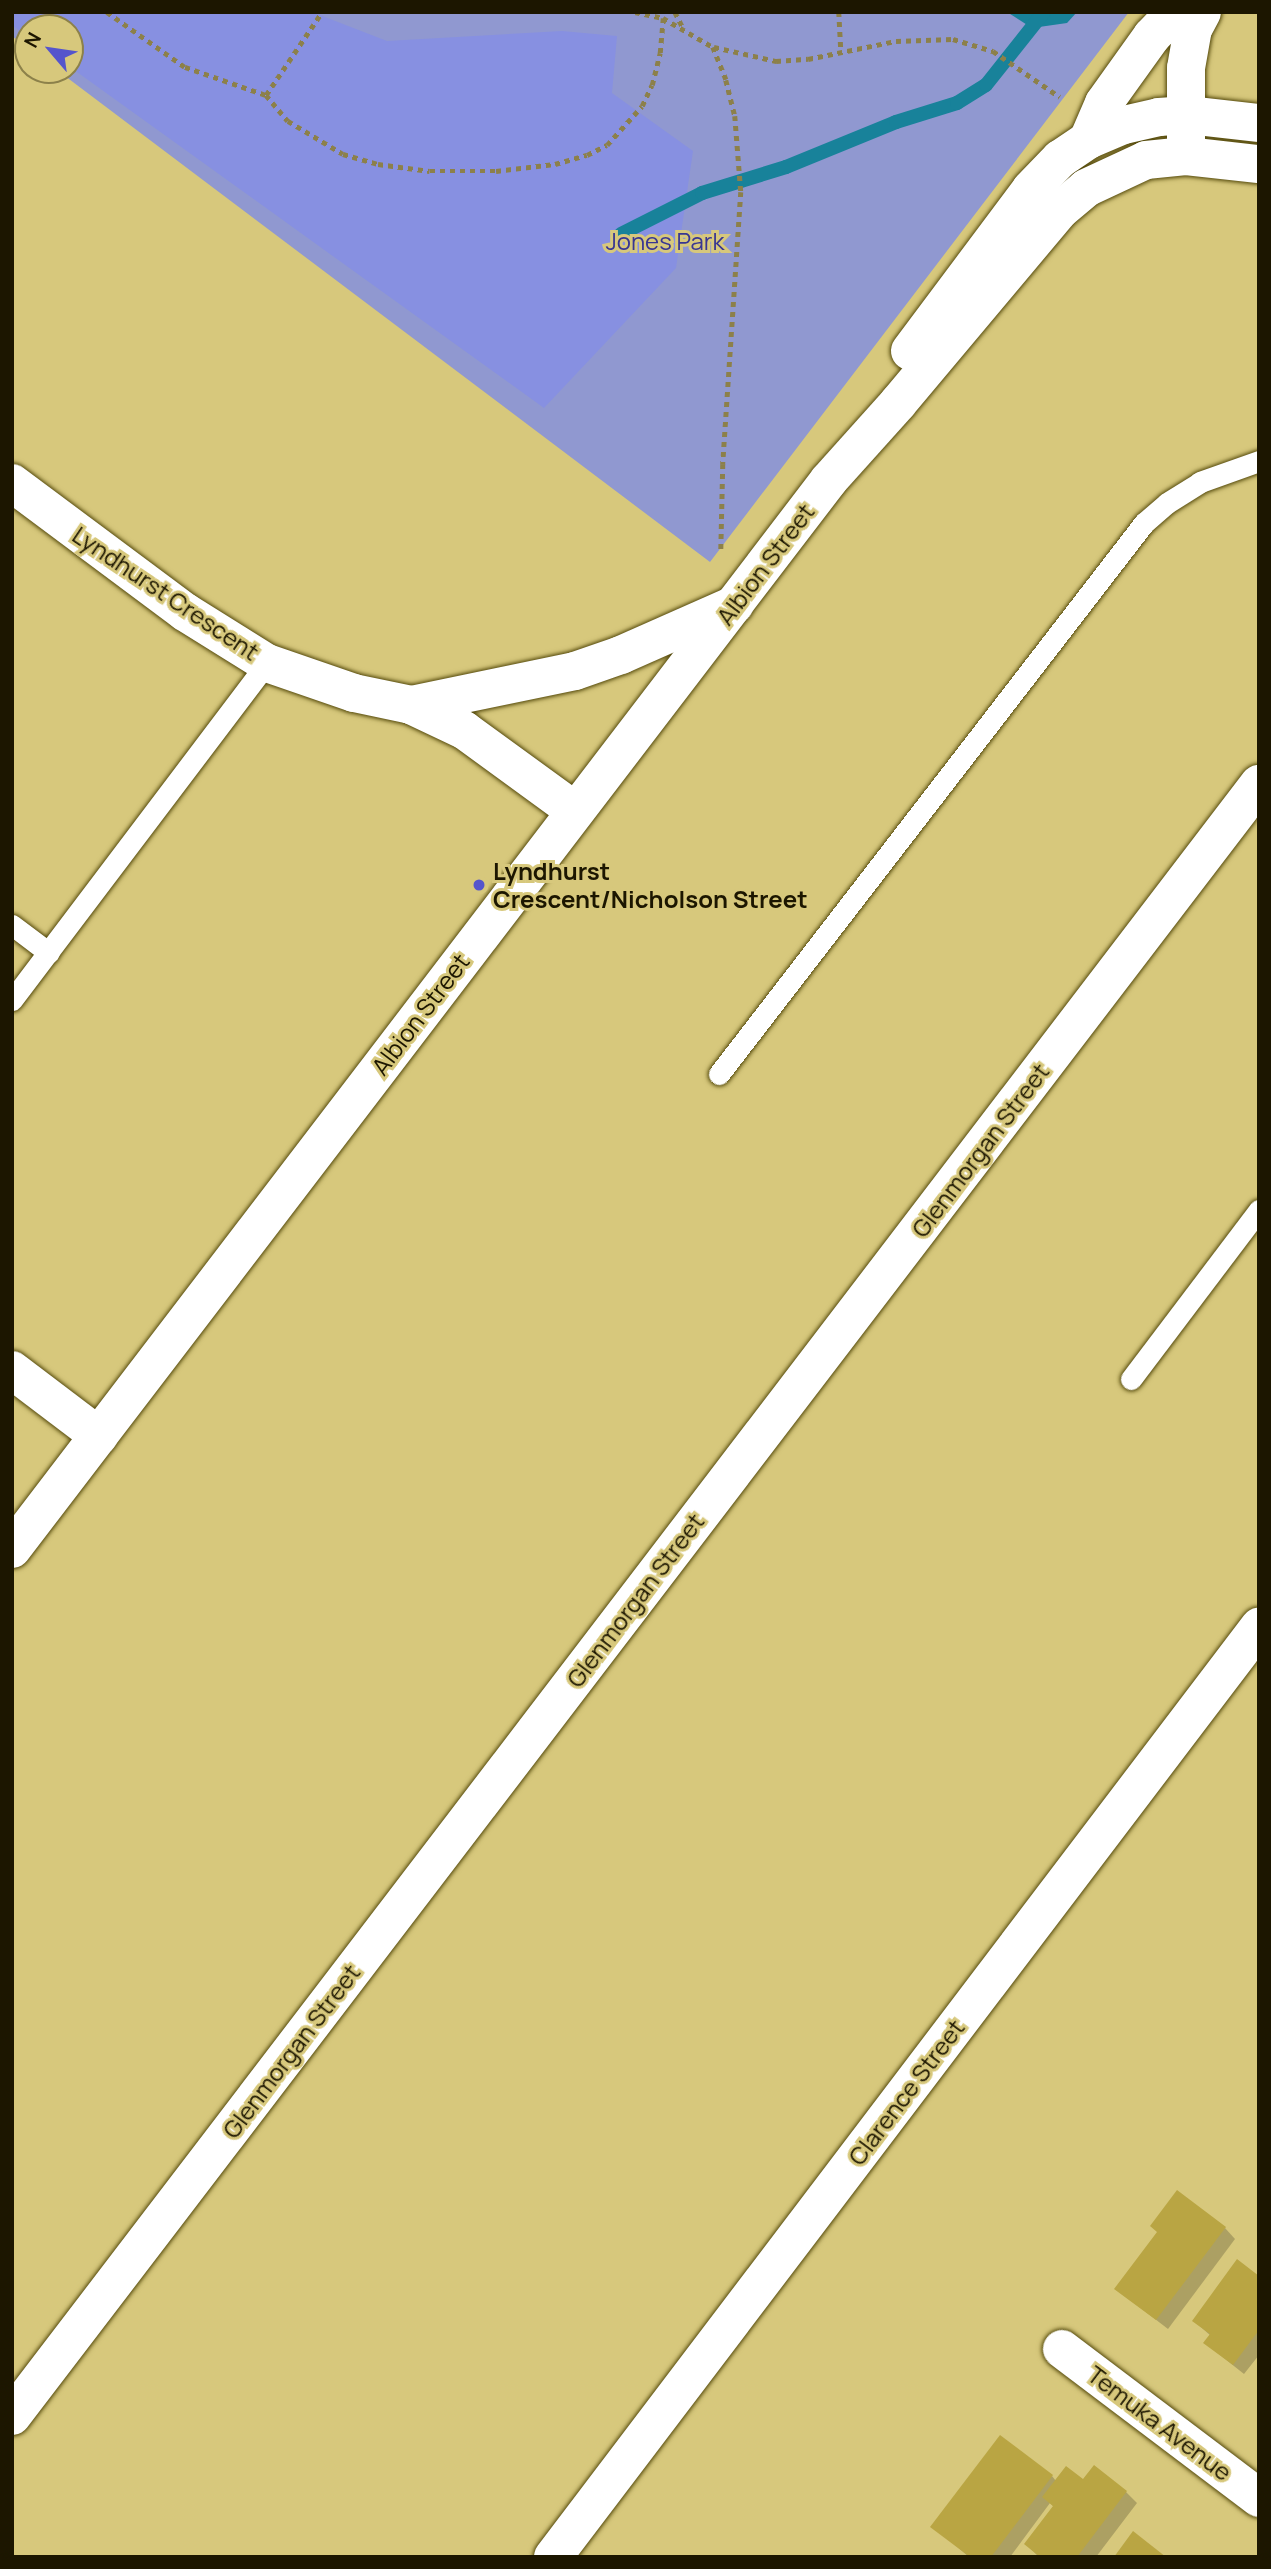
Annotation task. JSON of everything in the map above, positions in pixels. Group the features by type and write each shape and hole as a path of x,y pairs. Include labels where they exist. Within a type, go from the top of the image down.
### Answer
{"street":[{"path":"1088,139 1104,103 1152,36 1175,12"},
{"path":"1186,156 1186,68 1193,29 1202,12"},
{"name":"Albion Street","path":"829,480 898,368 1031,189 1060,159 1088,139 1124,125 1159,117 1188,115 1259,123"},
{"name":"Albion Street","path":"12,1549 829,480 898,403 1059,211 1086,188 1117,171 1146,160 1186,156 1259,164"},
{"name":"Lyndhurst Crescent","path":"12,483 185,612 267,663 355,693 411,705 464,730 575,811"},
{"name":"Lyndhurst Crescent","path":"411,705 575,671 621,655 734,605"},
{"name":"Glenmorgan Street","path":"12,2416 1259,784"},
{"path":"12,1370 99,1436"},
{"name":"Clarence Street","path":"554,2557 1259,1627"},
{"name":"Temuka Avenue","path":"1062,2349 1259,2498"}],"lane":[{"path":"719,1074 1144,523 1167,503 1200,482 1259,461"},
{"path":"12,1000 267,663"},
{"path":"12,925 49,953"},
{"path":"1131,1379 1259,1210"}],"path":[{"path":"107,12 185,67 266,95 288,121 343,154 378,164 430,171 496,172 555,163 587,155 607,145 642,106 652,86 663,18"},
{"path":"266,95 322,12"},
{"path":"373,12 476,12"},
{"path":"635,12 663,18 713,47 776,61 808,58 896,41 953,39 993,51 1022,69"},
{"path":"674,12 682,27"},
{"path":"839,12 841,50"},
{"path":"713,47 726,80 740,153 741,192 723,464 721,560"}],"green space":[{"name":"Jones Park","path":"12,12 1129,12 710,562 76,84 84,84 84,14 14,14 14,38"},
{"path":"12,12 312,12 387,41 562,31 617,36 612,93 693,151 676,268 544,408 84,77 84,14 14,14 14,26"}],"shaded area":[{"path":"1007,12 1077,12 1067,23 1032,28"}],"building":[{"path":"1177,2190 1226,2227 1156,2320 1114,2289 1157,2232 1150,2226"},
{"path":"1237,2259 1259,2276 1259,2330 1233,2365 1203,2343 1210,2334 1192,2321"},
{"path":"1000,2435 1053,2475 991,2557 970,2557 930,2527"},
{"path":"1094,2465 1127,2491 1077,2557 1040,2557 1024,2544 1053,2506 1042,2497 1066,2466 1083,2479"},
{"path":"1133,2531 1166,2557 1114,2557"}],"waterway":[{"path":"621,234 702,193 786,167 896,122 957,103 986,85 1044,12"}],"place":[{"name":"Lyndhurst Crescent/Nicholson Street","path":"479,885"}]}
